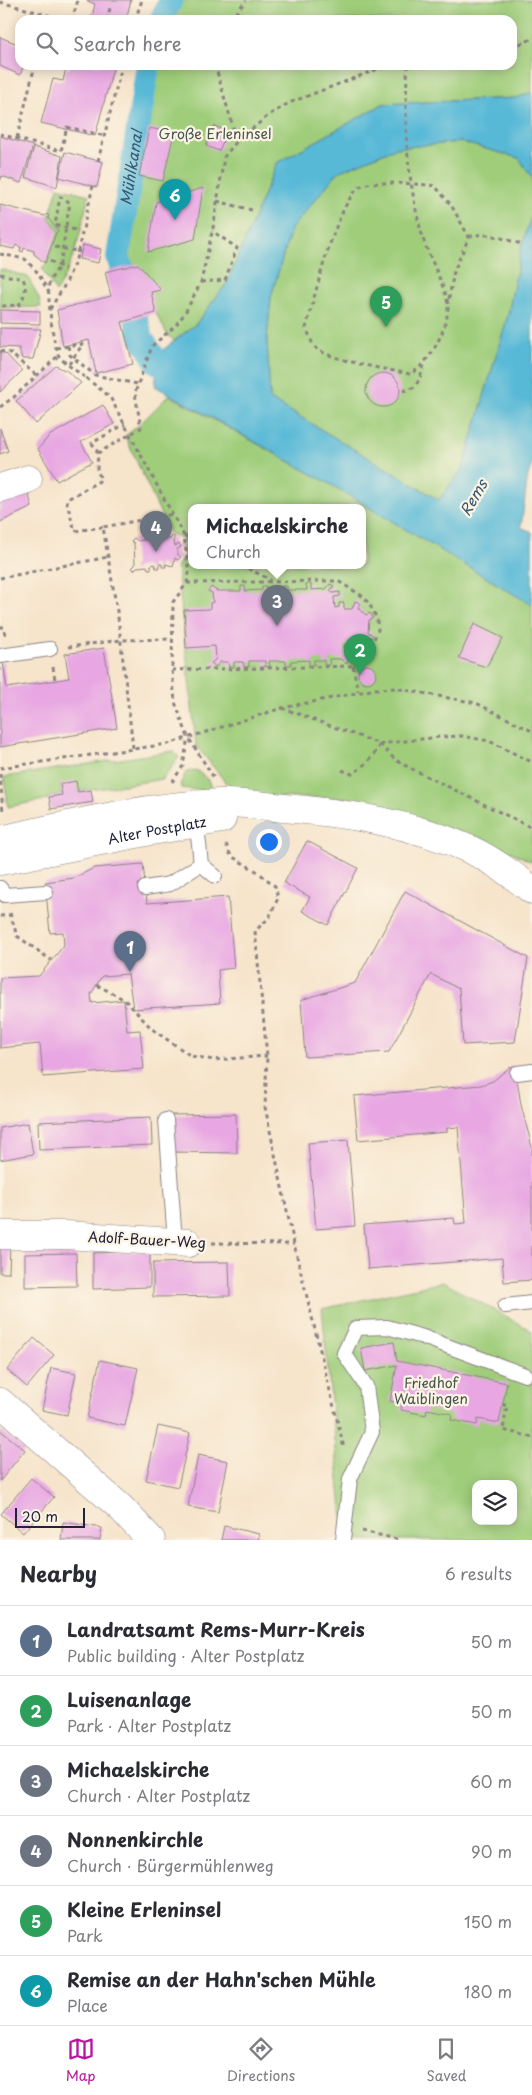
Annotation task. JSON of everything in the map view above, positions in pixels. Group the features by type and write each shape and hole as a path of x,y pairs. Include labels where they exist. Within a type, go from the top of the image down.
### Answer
{"street":[{"path":"0,488 28,479"},
{"name":"Alter Postplatz","path":"197,819 222,803 315,810 390,822 437,836 470,849 532,890"},
{"name":"Alter Postplatz","path":"2,847 66,846 197,819 315,810"},
{"name":"Adolf-Bauer-Weg","path":"0,1235 66,1235 182,1243"},
{"path":"0,1402 120,1507 151,1540"}],"lane":[{"path":"0,656 50,649"},
{"path":"0,873 155,842 197,819 201,864 215,876"},
{"path":"146,888 170,884 201,864"},
{"path":"3,892 46,892"},
{"path":"517,1073 532,1071"},
{"path":"166,1120 182,1243"},
{"path":"505,1306 532,1304"},
{"path":"344,1534 350,1478 372,1432 366,1386 344,1353 356,1328 387,1327 423,1337 525,1375"}],"path":[{"path":"74,15 78,0"},
{"path":"137,15 142,0"},
{"path":"235,15 246,0"},
{"path":"0,2 47,15"},
{"path":"108,15 110,8"},
{"path":"517,45 532,38"},
{"path":"17,138 34,70"},
{"path":"98,161 121,70"},
{"path":"216,70 237,141"},
{"path":"98,453 141,428 135,393 152,346 167,334 185,313 201,282 212,231 224,156 237,141 269,115 289,103 375,70"},
{"path":"408,70 406,85 410,185 422,237 448,304"},
{"path":"0,134 61,151 67,127 105,136"},
{"path":"424,364 410,374 348,361 315,347 306,328 324,268 324,257 349,199 362,186 375,182 435,186 451,205 469,237"},
{"path":"50,310 66,283 76,259 93,186"},
{"path":"75,230 66,228 55,225 60,197 70,202 66,228 59,266 50,282 49,291 56,348 59,355 110,397 174,514 184,536 188,566"},
{"path":"217,202 252,210"},
{"path":"201,282 225,280 237,248 212,231"},
{"path":"403,390 415,387 424,364 436,344 448,317 448,304 454,271 469,237 479,233 522,244"},
{"path":"55,247 81,252"},
{"path":"0,255 25,258 38,273 49,291"},
{"path":"50,261 65,269"},
{"path":"0,274 23,279 26,285 23,299 19,305 0,306"},
{"path":"56,348 84,344 69,364"},
{"path":"68,346 70,355 96,375 138,384"},
{"path":"0,351 10,352 37,376"},
{"path":"0,408 59,355"},
{"path":"125,424 92,443 98,453 97,469 101,480 66,500 75,531 174,514"},
{"path":"103,527 121,640 133,748"},
{"path":"184,536 188,538"},
{"path":"0,578 108,557"},
{"path":"188,569 187,582 173,602 172,670 175,702 188,737 215,779"},
{"path":"249,569 272,580"},
{"path":"172,670 354,666 364,657 378,630 373,610 364,597 338,582 272,580 187,582"},
{"path":"50,649 121,640 172,639"},
{"path":"354,666 358,691"},
{"path":"0,768 168,744 282,708 358,691 395,688 476,703 532,732"},
{"path":"282,708 380,744 402,764 532,828"},
{"path":"380,744 439,736 462,736 489,741 532,762"},
{"path":"188,737 183,766 197,819 231,856 258,872 275,886 278,898 269,918 255,931 267,1056 265,1107 294,1244 335,1407 350,1478"},
{"path":"342,770 352,774 377,752 380,744"},
{"path":"0,774 2,847"},
{"path":"3,892 17,936 51,960"},
{"path":"0,916 11,916"},
{"path":"97,984 125,1000 152,1029 191,1056 214,1060 267,1056"},
{"name":"Adolf-Bauer-Weg","path":"182,1243 294,1244"},
{"path":"502,1405 507,1405 503,1430 532,1437"},
{"path":"344,1534 401,1540"}],"green space":[{"name":"Große Erleninsel","path":"183,0 532,0 532,92 517,98 383,104 277,163 227,283 196,324 174,341 167,334 125,255 156,70 517,70 517,15 175,15"},
{"path":"461,142 519,158 532,178 532,214 522,244 508,315 463,468 439,500 270,399 267,339 271,297 291,228 338,172 395,148"},
{"path":"58,187 89,195 73,257 56,292 42,269 46,264 59,231 49,218"},
{"path":"0,269 28,277 41,307 0,308"},
{"path":"169,395 363,504 188,504 188,569 366,569 366,506 532,605 532,862 489,841 346,798 237,797 196,745 177,567 184,556 180,537 170,534 125,436"},
{"path":"173,751 179,757 163,779 78,792 60,784 62,795 8,807 4,777"},
{"path":"196,770 208,780 213,792 182,788 180,785 186,772"},
{"name":"Friedhof Waiblingen","path":"443,1282 532,1331 532,1540 345,1540 322,1309"}],"water":[{"name":"Rems","path":"532,92 532,178 519,158 461,142 395,148 338,172 291,229 271,297 267,339 270,399 439,500 463,468 508,315 522,244 532,214 532,464 528,475 521,527 532,532 532,605 366,504 155,386 159,353 196,324 227,283 277,163 383,104 517,98"}],"building":[{"path":"86,0 131,0 127,15 92,15 95,4"},
{"path":"0,37 15,43 15,70 22,70 20,75 0,66"},
{"path":"66,70 113,70 95,136 41,123 53,79 63,81"},
{"path":"214,126 227,131 219,151 206,146"},
{"path":"149,128 174,133 163,181 139,176"},
{"path":"0,136 33,146 21,183 2,176 0,181"},
{"path":"34,147 62,156 57,187 25,177"},
{"path":"65,152 103,162 97,187 59,177"},
{"path":"203,188 195,239 148,252 156,202"},
{"path":"0,205 45,216 47,214 49,216 48,218 58,231 45,263 34,254 34,251 24,248 23,252 20,251 21,247 16,245 14,249 0,246"},
{"path":"83,245 101,249 98,263 79,259"},
{"path":"138,264 161,290 151,292 156,313 122,322 133,364 96,373 89,340 63,346 57,310 111,296 105,272"},
{"path":"0,310 40,311 40,324 0,323"},
{"path":"0,328 41,329 33,359 22,359 19,348 0,347"},
{"path":"0,353 5,353 22,371 0,392"},
{"path":"56,366 67,371 81,383 36,424 16,401"},
{"path":"383,373 390,374 395,378 399,383 399,397 395,402 390,406 383,407 376,406 371,402 367,397 366,390 367,383 371,378 376,374"},
{"path":"103,405 114,424 81,442 92,462 57,481 38,449 49,436"},
{"path":"0,428 8,451 0,454"},
{"path":"27,488 32,507 0,522 0,497"},
{"path":"161,535 165,535 165,539 171,539 172,536 175,537 173,541 175,546 179,544 181,547 177,549 177,554 181,557 178,560 175,558 173,566 165,564 166,567 162,567 162,564 159,564 159,568 156,568 155,564 151,565 151,569 148,569 147,566 137,567 134,570 132,568 135,565 134,543 131,541 134,538 138,541 144,540 144,537 148,537 148,540 153,539 152,536 161,539"},
{"path":"306,584 311,584 311,590 326,589 330,584 334,586 330,591 333,593 340,592 340,596 334,597 335,608 339,607 339,603 344,603 344,609 352,609 355,601 360,603 358,608 366,615 370,613 373,618 369,620 368,632 373,635 371,638 366,636 359,643 363,646 360,649 357,645 344,645 345,656 349,660 346,664 341,659 329,659 330,665 324,665 324,660 314,660 314,665 309,665 309,660 291,661 291,665 286,665 286,661 269,661 270,666 265,667 265,661 249,661 249,667 244,667 243,662 234,662 234,667 229,667 228,662 220,662 216,667 211,663 216,659 215,646 186,648 184,610 210,609 210,603 213,602 212,593 208,591 211,587 217,591 241,591 241,586 245,586 245,591 262,590 262,586 266,586 267,590 282,590 282,586 287,586 287,590 307,590"},
{"path":"474,624 503,638 486,667 459,658"},
{"path":"104,648 117,728 0,747 0,663 3,663 7,688 69,678 65,654"},
{"path":"367,665 373,668 376,674 373,680 367,683 361,680 358,674 361,668"},
{"path":"76,781 78,792 91,790 93,802 51,809 49,797 62,795 60,784"},
{"path":"307,841 358,868 328,925 302,911 310,897 284,883"},
{"path":"143,864 147,903 228,897 234,968 218,970 220,1003 133,1009 128,974 102,976 91,994 92,1003 124,1000 127,1031 140,1030 144,1069 43,1077 40,1044 0,1048 0,978 39,976 64,945 63,932 50,933 45,882 74,878 94,868"},
{"path":"405,891 528,958 515,1042 463,1045 459,989 431,974 389,1052 305,1057 301,1000 355,983"},
{"path":"515,1066 521,1105 532,1147 532,1280 504,1282 502,1258 368,1269 364,1225 454,1218 455,1224 466,1223 458,1127 447,1128 447,1132 358,1140 354,1096 481,1085 493,1081 510,1067"},
{"path":"236,1114 237,1153 172,1152 172,1115"},
{"path":"151,1117 152,1145 39,1150 38,1122"},
{"path":"28,1123 33,1154 0,1160 0,1128"},
{"path":"348,1140 355,1226 316,1229 308,1143"},
{"path":"0,1243 10,1243 9,1273 0,1273"},
{"path":"150,1251 150,1287 93,1289 93,1253"},
{"path":"76,1253 77,1286 25,1287 25,1254"},
{"path":"229,1262 230,1296 153,1297 153,1263"},
{"path":"34,1338 54,1355 27,1387 7,1370"},
{"path":"394,1342 397,1361 507,1383 499,1423 478,1419 477,1425 451,1420 452,1414 427,1409 426,1415 401,1410 402,1404 390,1401 397,1365 365,1371 361,1348"},
{"path":"100,1360 138,1368 125,1426 87,1418"},
{"path":"51,1368 76,1373 67,1415 42,1410"},
{"path":"158,1426 190,1433 178,1487 146,1480"},
{"path":"0,1430 25,1450 0,1481"},
{"path":"198,1455 228,1461 218,1512 188,1507"},
{"path":"31,1478 54,1497 23,1533 1,1514"},
{"path":"63,1522 102,1528 100,1540 61,1540"},
{"path":"224,1526 259,1534 258,1540 221,1540"}],"waterway":[{"name":"Mühlkanal","path":"164,15 171,0"},
{"name":"Mühlkanal","path":"122,268 118,257 147,70"},
{"name":"Mühlkanal","path":"136,318 142,339 157,362 185,379"}],"place":[{"name":"Remise an der Hahn'schen Mühle","path":"175,220"},
{"name":"Kleine Erleninsel","path":"386,327"},
{"name":"Nonnenkirchle","path":"156,552"},
{"name":"Michaelskirche","path":"277,626"},
{"name":"Luisenanlage","path":"360,675"},
{"name":"Landratsamt Rems-Murr-Kreis","path":"130,972"}]}
